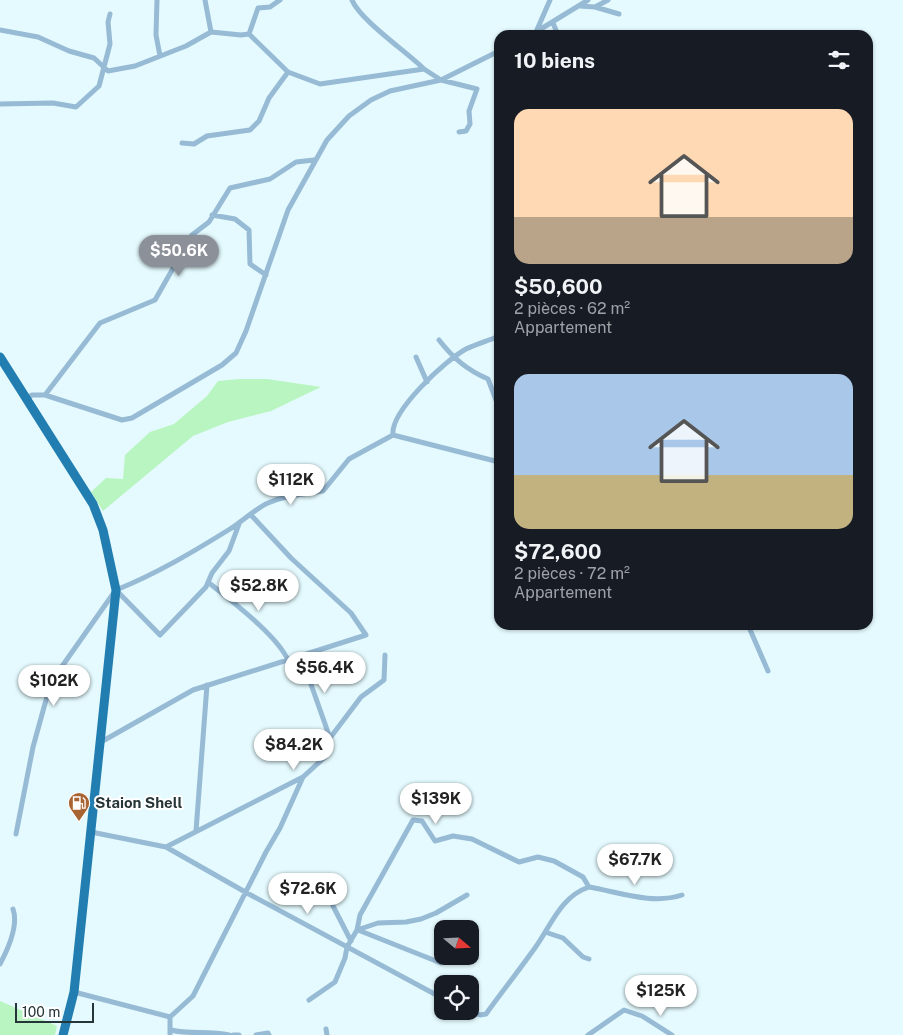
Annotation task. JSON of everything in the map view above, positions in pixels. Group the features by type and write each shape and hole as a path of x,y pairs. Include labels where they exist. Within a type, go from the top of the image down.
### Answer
{"highway":[{"path":"0,357 92,504 103,530 116,590 74,992 63,1035"}],"street":[{"path":"157,0 156,35 160,56"},
{"path":"206,0 211,32"},
{"path":"249,34 258,8 270,7 280,0"},
{"path":"352,0 388,38 424,69 440,80 478,90 469,111 470,124 466,131 459,132"},
{"path":"535,30 550,0"},
{"path":"540,30 588,0"},
{"path":"595,7 608,0"},
{"path":"580,6 595,7 619,14"},
{"path":"0,104 53,103 76,107 99,86 110,44 108,22 110,14"},
{"path":"553,23 556,30"},
{"path":"0,30 38,37 69,51 94,58 108,70 136,66 186,46 211,32 249,34"},
{"path":"249,34 288,72 320,84 424,69"},
{"path":"27,398 32,395 45,395 122,420 132,418 222,365 236,353 266,275 288,210 326,140 349,116 372,100 390,91 440,80 494,53"},
{"path":"182,143 194,144 207,136 250,130 259,121 269,98 288,72"},
{"path":"45,395 100,323 155,300 192,235 209,222 230,188 270,179 296,162 314,160"},
{"path":"212,215 235,219 249,230 250,264 266,275"},
{"path":"393,435 392,428 398,416 427,382 453,358 468,348 494,338"},
{"path":"439,340 453,358 474,373 488,379 494,395"},
{"path":"416,357 427,382"},
{"path":"16,834 33,747 51,682 116,590 172,564 239,524 266,503 297,494 323,491 350,459 393,435 494,461"},
{"path":"101,742 193,690 366,635 351,613 291,558 251,516"},
{"path":"116,590 160,635 208,582 229,551 239,524"},
{"path":"208,582 251,619 285,652 288,660"},
{"path":"750,630 768,671"},
{"path":"166,847 303,777 326,756 330,738 361,697 384,680 384,655"},
{"path":"301,656 330,738"},
{"path":"196,831 207,685"},
{"path":"170,1017 193,996 300,788 303,777"},
{"path":"309,1000 335,982 345,958 347,947 357,930 364,906 413,820 422,821 435,841 453,836 472,840 519,862 538,857 554,861 583,877 589,887"},
{"path":"90,832 166,847 434,994"},
{"path":"479,1015 486,1014 568,899 579,890 589,887 648,899 669,900 682,895"},
{"path":"357,930 378,923 406,922 420,919 436,913 467,895"},
{"path":"333,906 351,941"},
{"path":"0,964 9,948 16,916 13,909"},
{"path":"357,930 434,960"},
{"path":"545,932 563,938 583,957 590,959"},
{"path":"74,992 170,1017"},
{"path":"588,1035 624,1010 642,1016 672,1035"},
{"path":"170,1017 171,1032 208,1032 229,1035"},
{"path":"256,1035 268,1033 269,1035"},
{"path":"233,1035 239,1035"}],"green space":[{"path":"267,379 321,387 271,411 228,422 193,436 103,511 91,492 106,478 123,479 125,455 150,432 174,424 207,396 218,381"},
{"path":"0,1001 57,1026 55,1035 0,1035"}],"place":[{"name":"Staion Shell","path":"79,822"}]}
